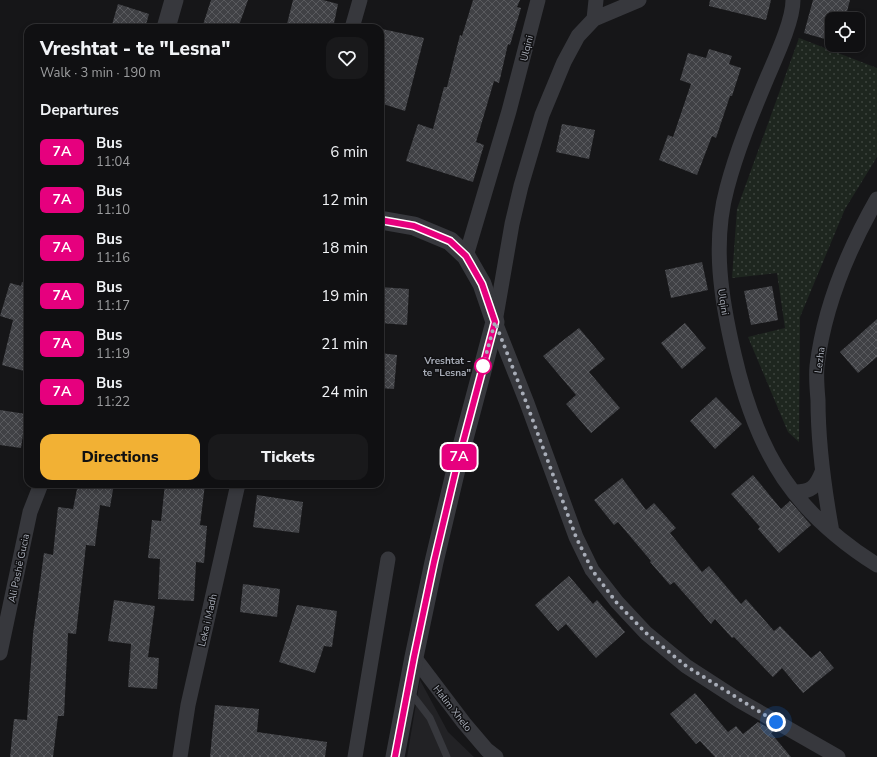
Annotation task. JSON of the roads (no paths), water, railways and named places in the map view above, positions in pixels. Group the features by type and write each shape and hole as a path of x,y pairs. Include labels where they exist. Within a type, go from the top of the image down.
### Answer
{"street":[{"path":"167,24 174,0"},
{"path":"353,24 360,0"},
{"name":"Ulqini","path":"466,256 509,111 538,0"},
{"path":"594,19 596,0"},
{"path":"395,757 434,562 457,465 495,322 512,224 521,186 542,115 564,62 578,36 594,19 639,0"},
{"name":"Ulqini","path":"793,0 793,10 778,52 745,132 727,189 721,223 719,261 723,301 740,381 753,418 771,458 794,492 832,532 861,555 877,565"},
{"name":"Lezha","path":"832,532 822,472 818,414 817,367 824,327 839,278 864,221 877,199"},
{"path":"384,221 414,226 450,241 466,256 482,284 576,537 592,570 616,602 646,633 686,666 838,757"},
{"path":"794,492 803,492 811,489 818,483 822,472"},
{"name":"Ali Pashë Gucia","path":"0,653 30,512 39,488"},
{"name":"Leka i Madh","path":"180,757 188,705 237,488"},
{"path":"355,757 388,558"},
{"name":"Halim Xhelo","path":"414,657 486,750 496,757"}],"lane":[{"path":"408,690 430,718 447,757"}],"place":[{"name":"Vreshtat - te \"Lesna\"","path":"483,366"}]}
